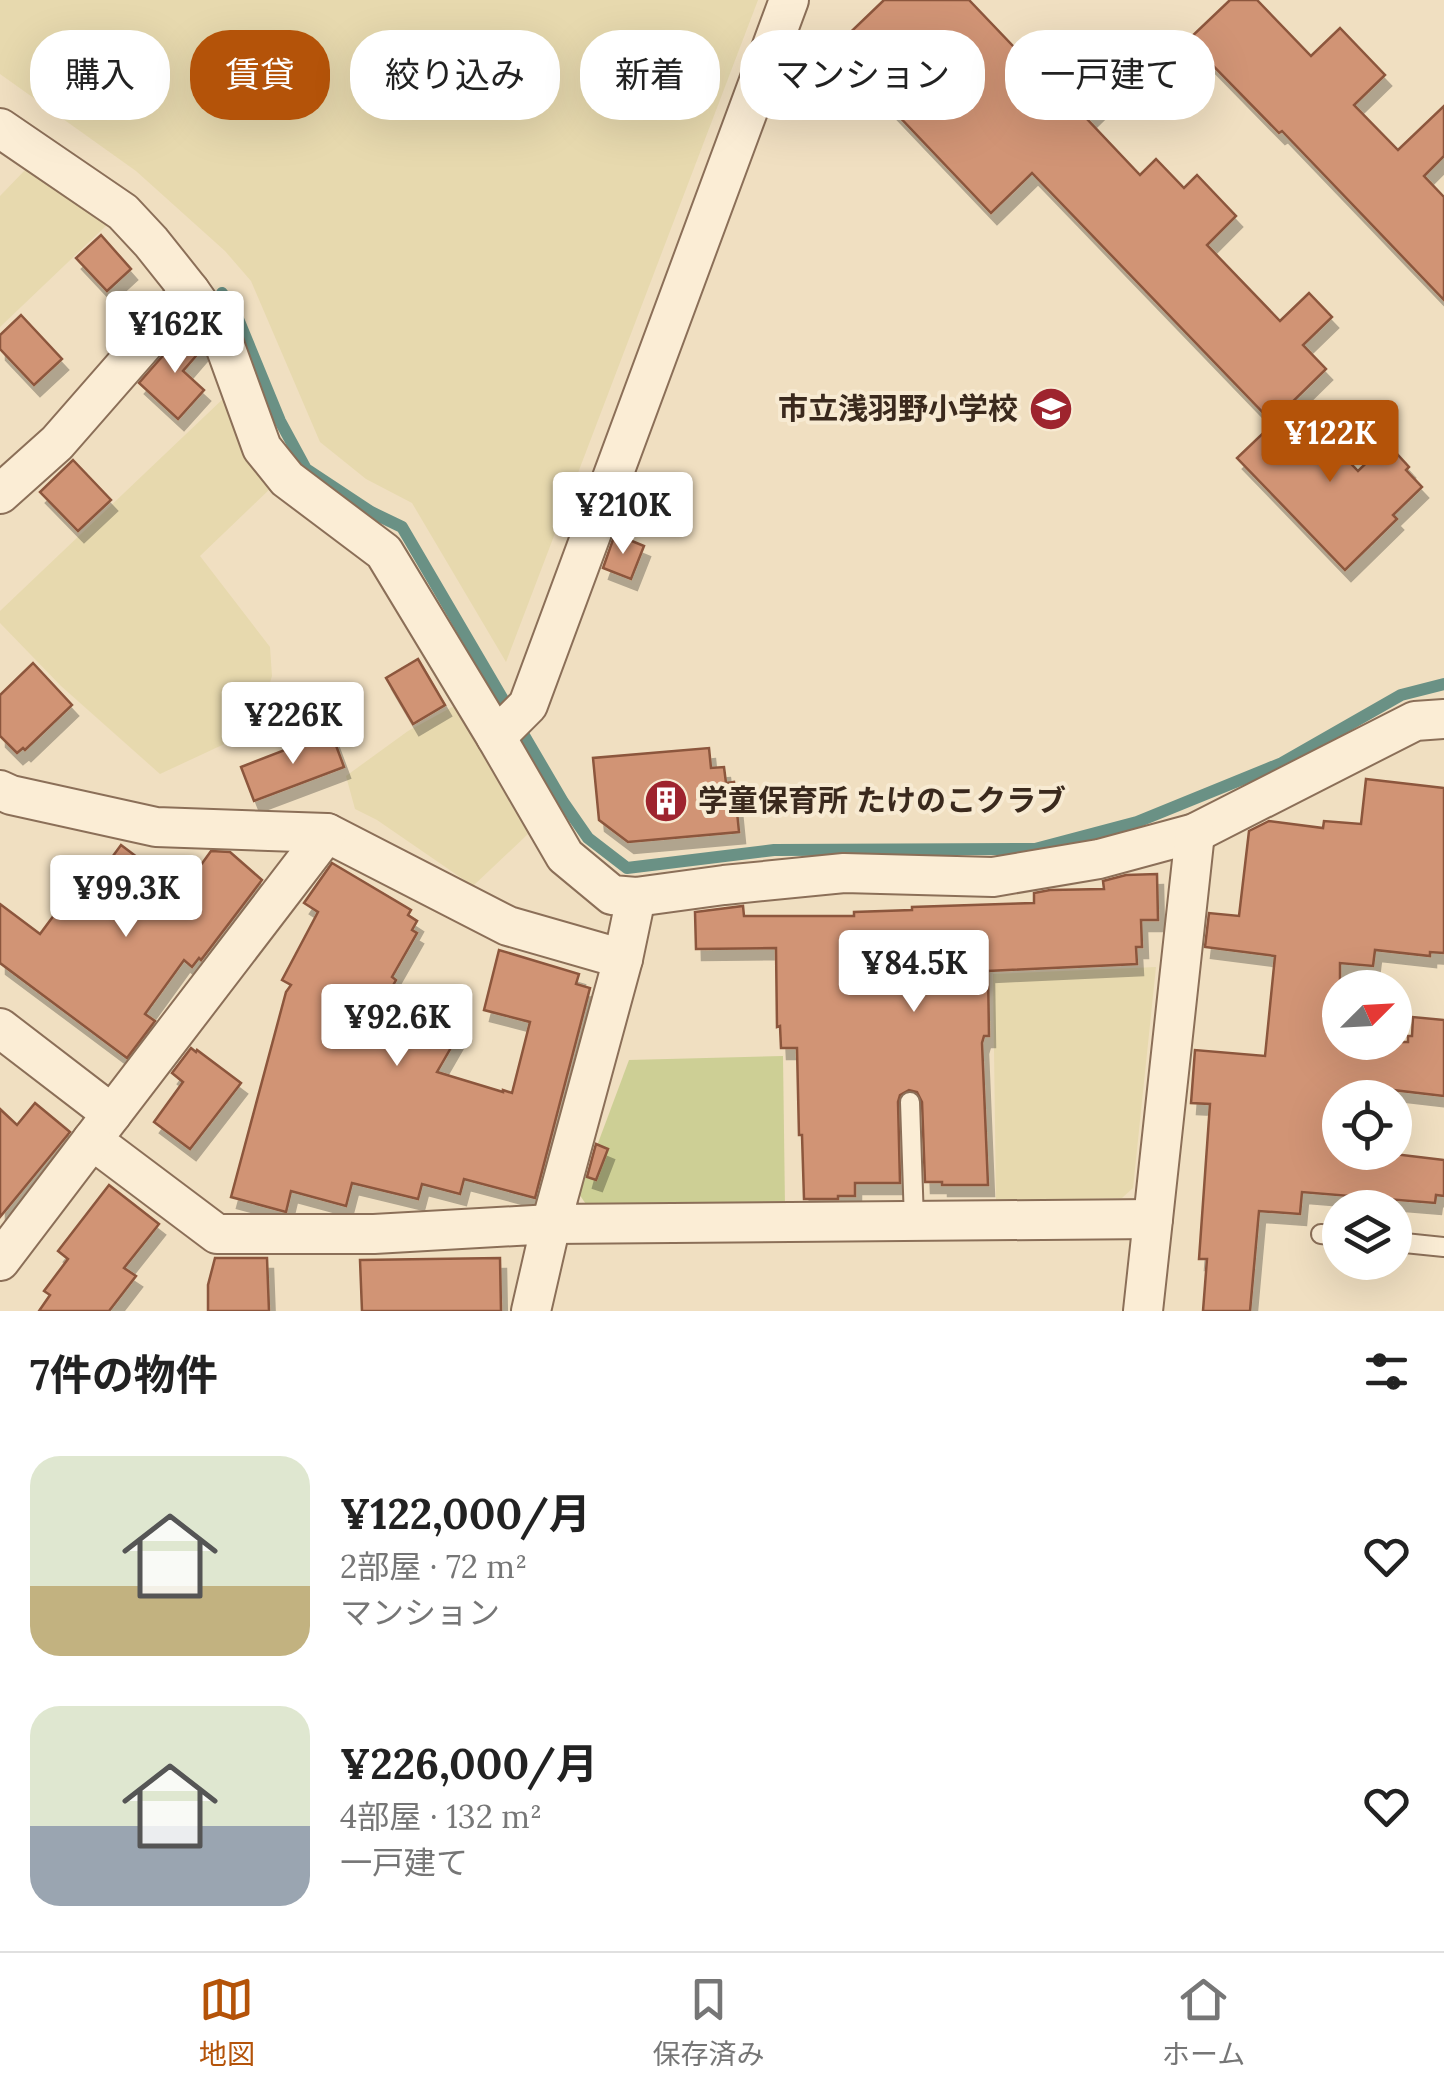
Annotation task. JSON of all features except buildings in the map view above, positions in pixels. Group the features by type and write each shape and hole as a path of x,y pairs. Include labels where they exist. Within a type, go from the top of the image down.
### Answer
{"street":[{"path":"496,737 528,706 789,0"},
{"path":"0,128 123,212 151,242 220,335 262,448 287,479 384,552 565,856 612,896 636,897 844,873 994,877 1099,859 1194,832 1415,721 1444,718"},
{"path":"0,494 57,442 190,291"},
{"path":"0,790 156,826 327,833 508,926 622,959"},
{"path":"1143,1311 1194,832"},
{"path":"0,1261 327,833"},
{"path":"530,1311 636,897"},
{"path":"0,1028 217,1234 374,1234 551,1224 1153,1219"}],"lane":[{"path":"910,1102 914,1220"},
{"path":"1412,1244 1444,1247"}],"shaded area":[{"path":"0,0 758,0 747,30 740,30 740,47 720,100 720,30 580,30 580,120 712,120 506,662 412,503 366,479 320,442 251,281 225,251 136,171 64,120 170,120 170,30 30,30 30,95 0,74"},
{"path":"28,167 110,222 0,327 0,196"},
{"path":"226,396 272,487 200,556 270,647 272,676 265,698 251,715 248,733 160,774 61,686 0,623 0,611"},
{"path":"454,706 528,834 473,886 355,809 346,776 408,731"},
{"path":"1156,967 1133,1188 1122,1198 996,1201 993,974"}],"green space":[{"path":"783,1056 785,1207 590,1210 579,1194 629,1060"}],"waterway":[{"path":"222,293 236,314 280,421 306,469 371,512 402,527 563,802 588,838 627,868 774,850 1035,849 1137,822 1282,763 1401,695 1444,684"}],"place":[{"name":"市立浅羽野小学校","path":"1051,409"},
{"name":"学童保育所 たけのこクラブ","path":"666,801"}]}
